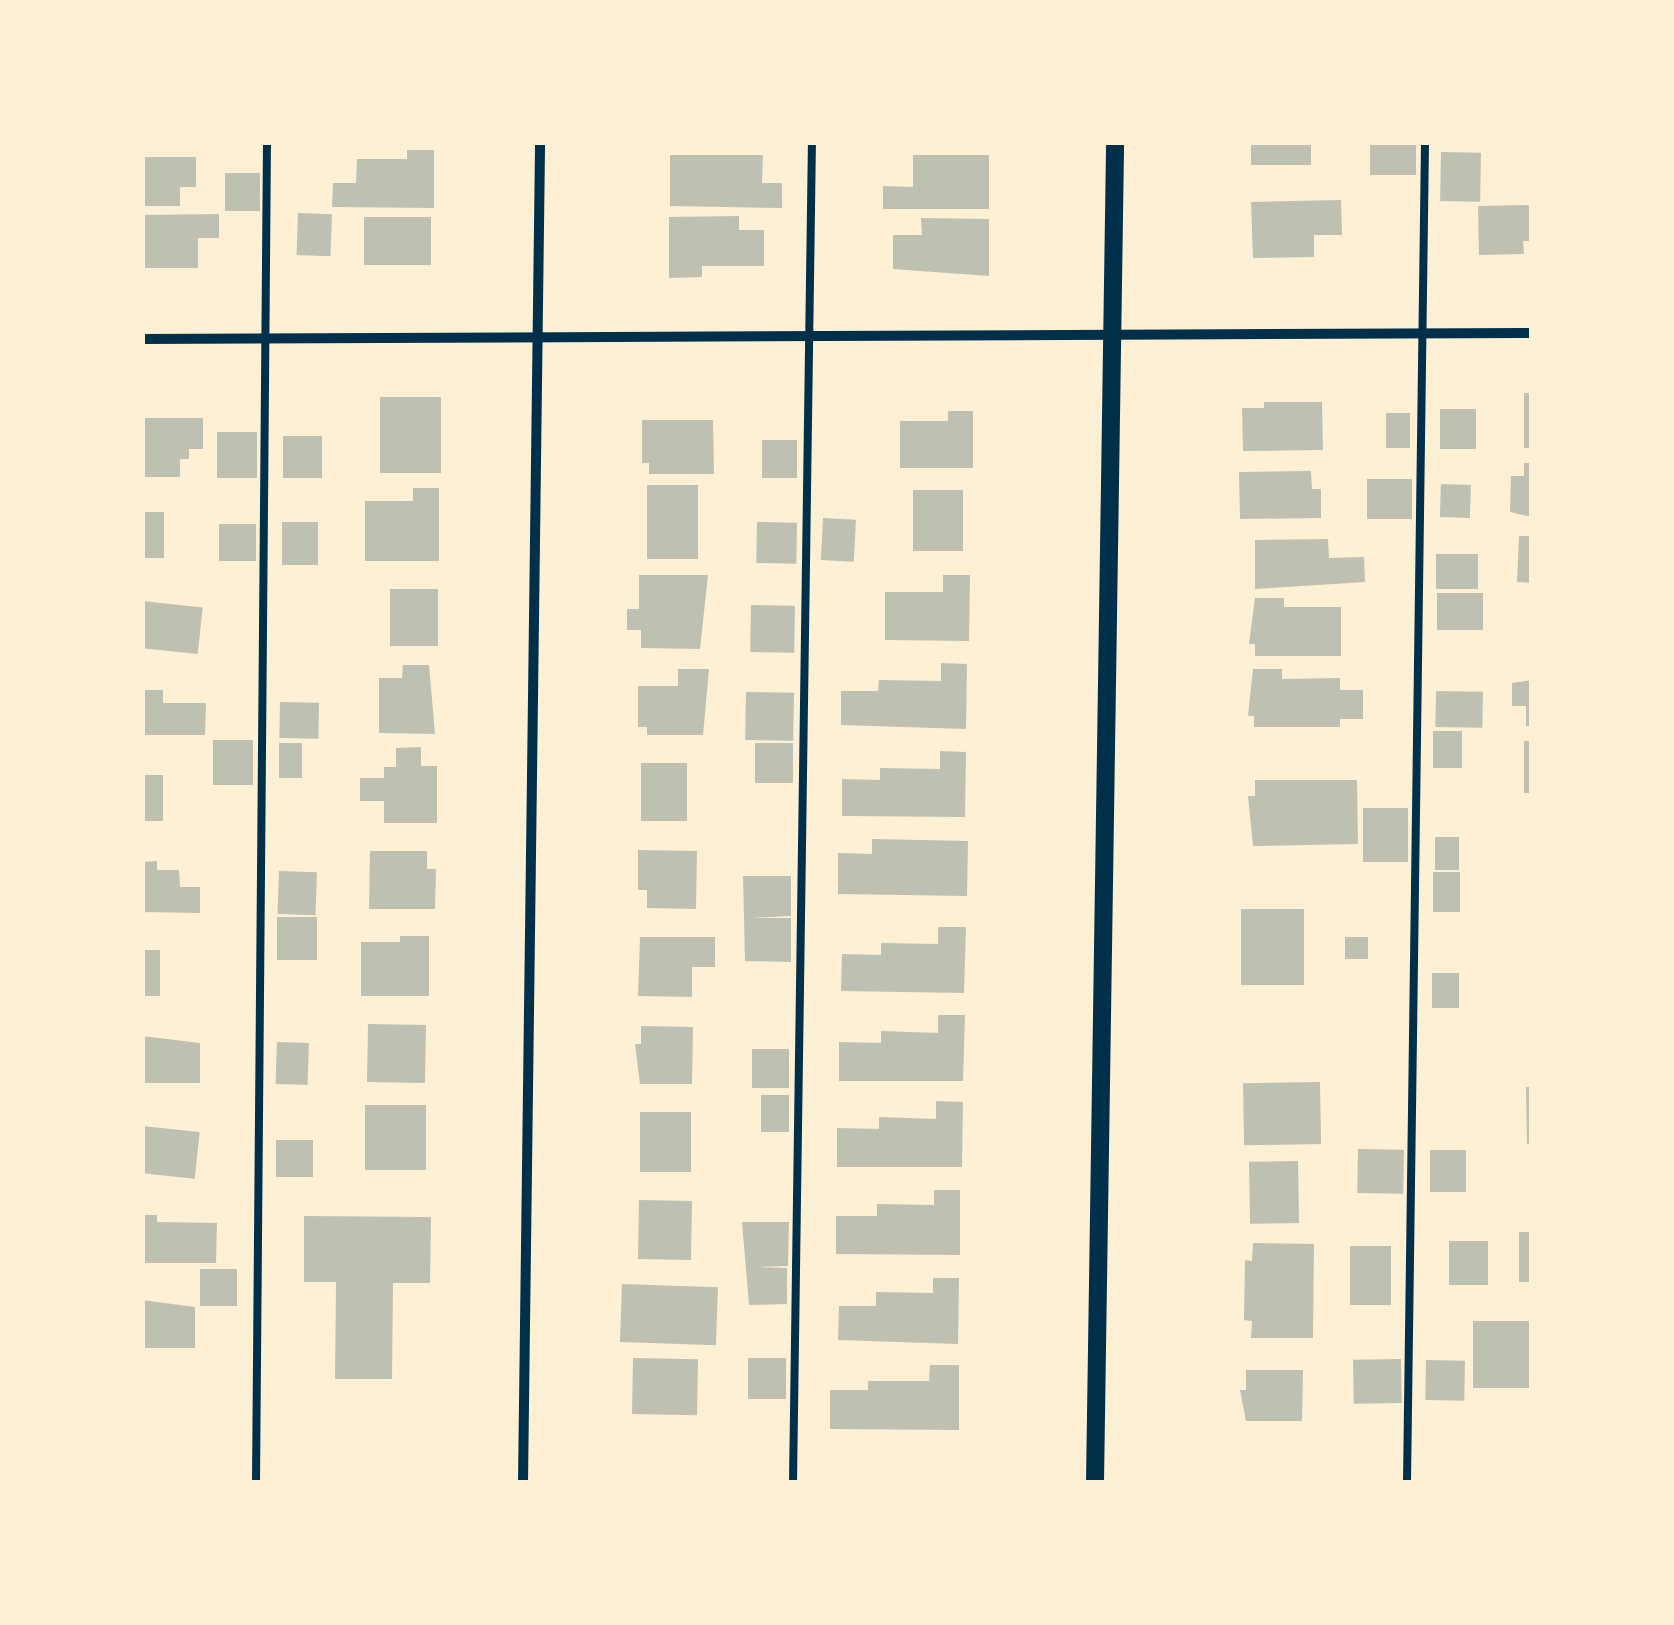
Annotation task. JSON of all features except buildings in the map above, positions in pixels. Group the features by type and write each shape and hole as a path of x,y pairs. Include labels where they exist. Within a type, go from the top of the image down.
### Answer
{"street":[{"path":"524,1482 540,142"},
{"path":"1094,1482 1115,142"},
{"path":"142,338 1112,338 1532,333"}],"lane":[{"path":"256,1482 267,142"},
{"path":"794,1482 812,142"},
{"path":"1407,1482 1424,142"}]}
